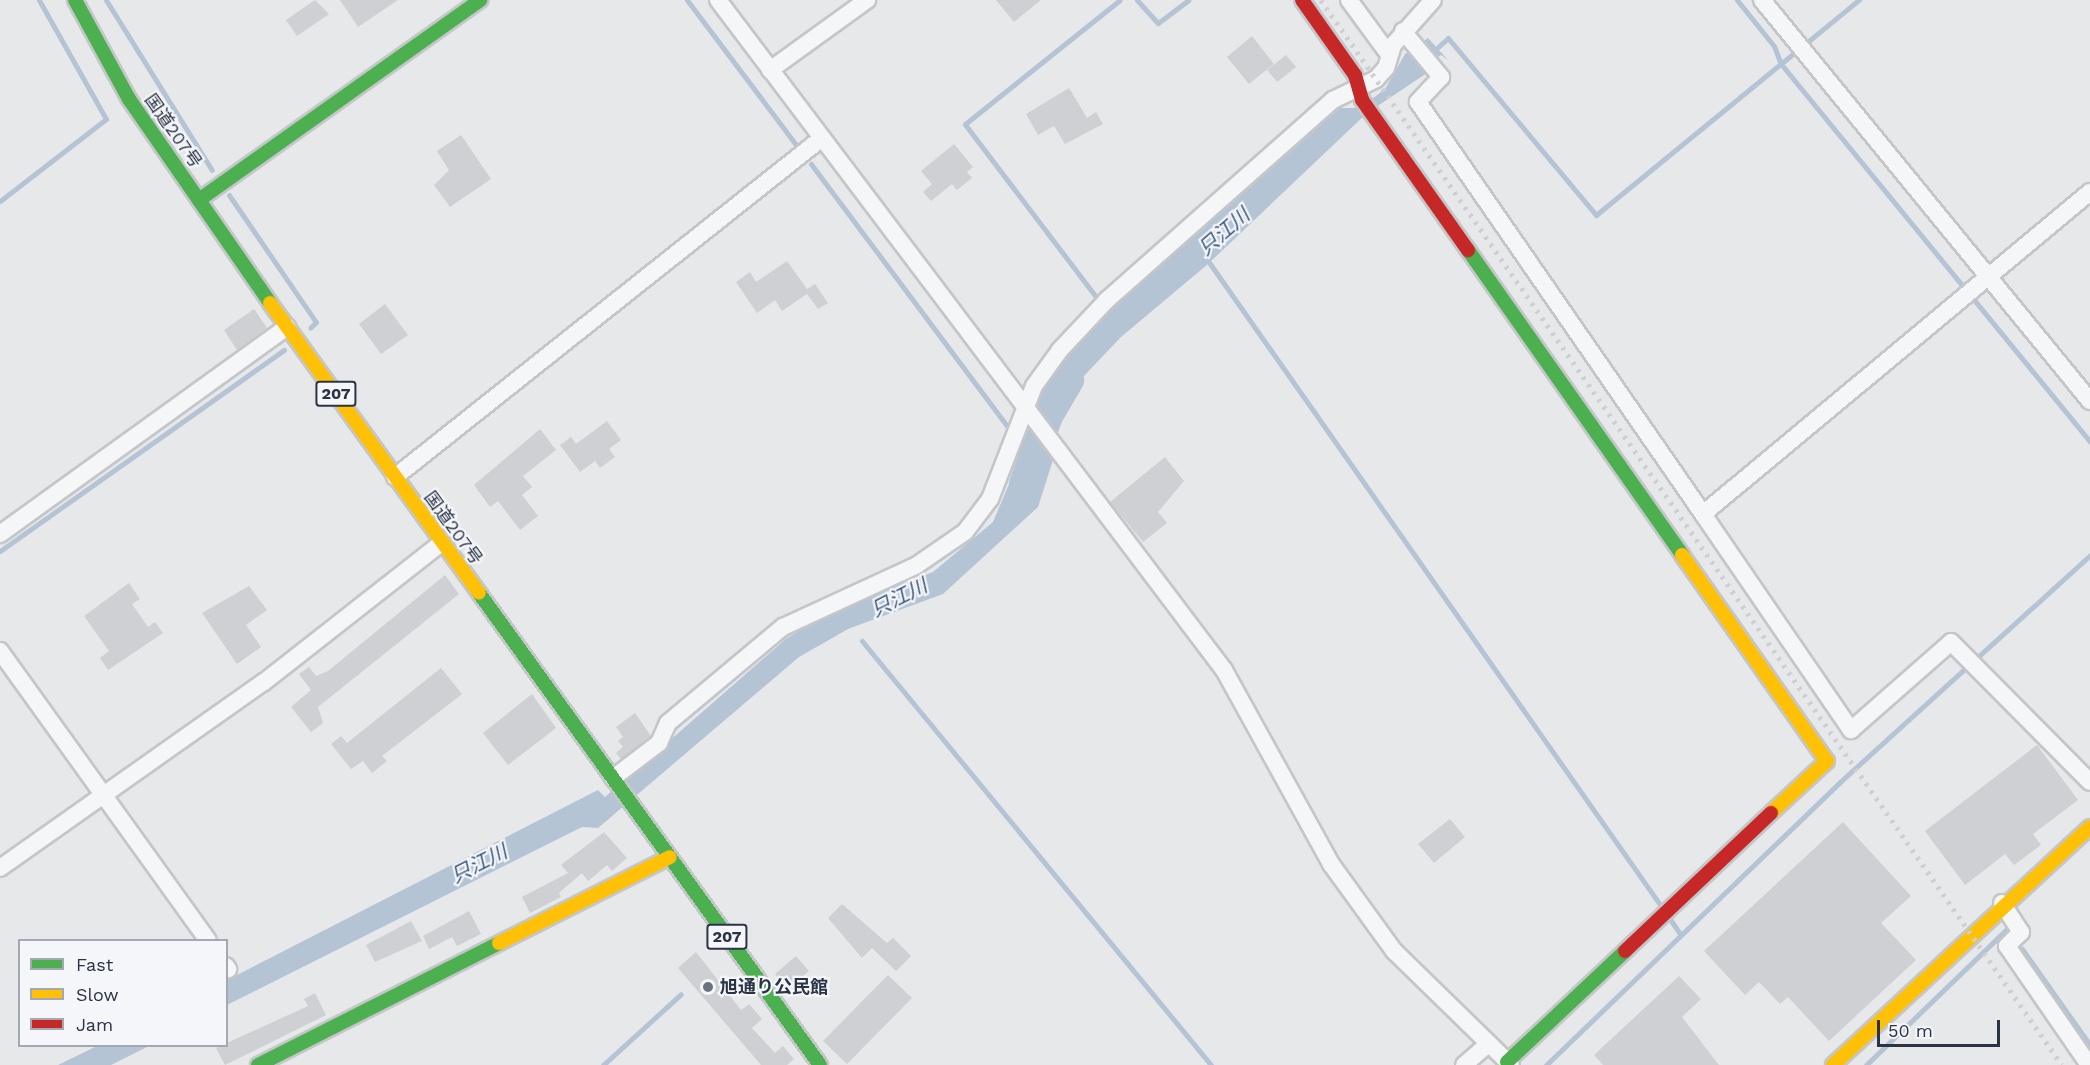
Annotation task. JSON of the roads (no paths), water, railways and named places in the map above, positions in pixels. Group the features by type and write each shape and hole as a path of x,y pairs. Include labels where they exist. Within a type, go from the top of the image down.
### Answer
{"main road":[{"name":"国道207号","path":"75,0 129,99 287,327 670,857 812,1062"},
{"path":"199,200 480,0"},
{"path":"1302,0 1355,75 1360,95 1372,114 1827,761 1509,1064"},
{"path":"1833,1065 2002,903 2090,827"},
{"path":"258,1065 670,857"}],"street":[{"path":"718,0 1224,670 1331,864 1394,951 1509,1064"},
{"path":"770,70 867,0"},
{"path":"1349,0 1388,54"},
{"path":"613,778 659,743 668,723 783,627 846,594 917,566 965,532 990,500 1031,416 1047,368 1102,305 1333,100 1360,95 1386,68 1388,54 1409,37 1433,0"},
{"path":"1762,0 2090,401"},
{"path":"1409,37 1435,65 1441,77 1418,102 1851,730 1951,642 2090,782"},
{"path":"395,477 822,138"},
{"path":"1703,514 2090,192"},
{"path":"0,534 287,327"},
{"path":"0,868 264,682 441,543"},
{"path":"0,651 207,939"},
{"path":"2002,903 2021,932 2007,946 2089,1065"},
{"path":"1464,1065 1488,1044"}],"water":[{"path":"1428,38 1448,60 1441,55 1424,67 1427,73 1367,113 1208,264 1121,337 1081,379 1057,416 1041,415 1039,397 1061,363 1103,317 1340,108 1360,108 1385,89 1405,54"},
{"path":"1037,445 1053,460 1038,507 943,594 848,629 799,657 598,828 582,827 228,1004 228,979 598,790 605,797 787,638 841,606 933,572 993,522 1025,446"},
{"path":"95,1047 147,1047 111,1065 58,1065"}],"waterway":[{"path":"0,201 106,119 39,0"},
{"path":"106,0 212,170"},
{"path":"687,0 797,146"},
{"path":"1112,318 965,124 1120,0"},
{"path":"1137,0 1158,23 1188,0"},
{"path":"1737,0 1774,46 1781,64 2090,442"},
{"path":"1438,47 1448,38 1596,215 1859,0"},
{"path":"811,164 1007,426"},
{"path":"229,195 316,322 310,328"},
{"path":"1206,258 1663,909"},
{"path":"0,551 284,350"},
{"name":"只江川","path":"1024,484 1048,416 1069,380"},
{"path":"1546,1065 1841,781 2090,555"},
{"path":"862,641 1211,1065"},
{"path":"1668,916 1681,935"},
{"path":"1866,1065 2007,929"},
{"path":"2022,949 2090,1045"},
{"path":"603,1065 681,994"}],"railway":[{"path":"1321,0 2062,1065"}],"place":[{"name":"旭通り公民館","path":"708,987"}]}
